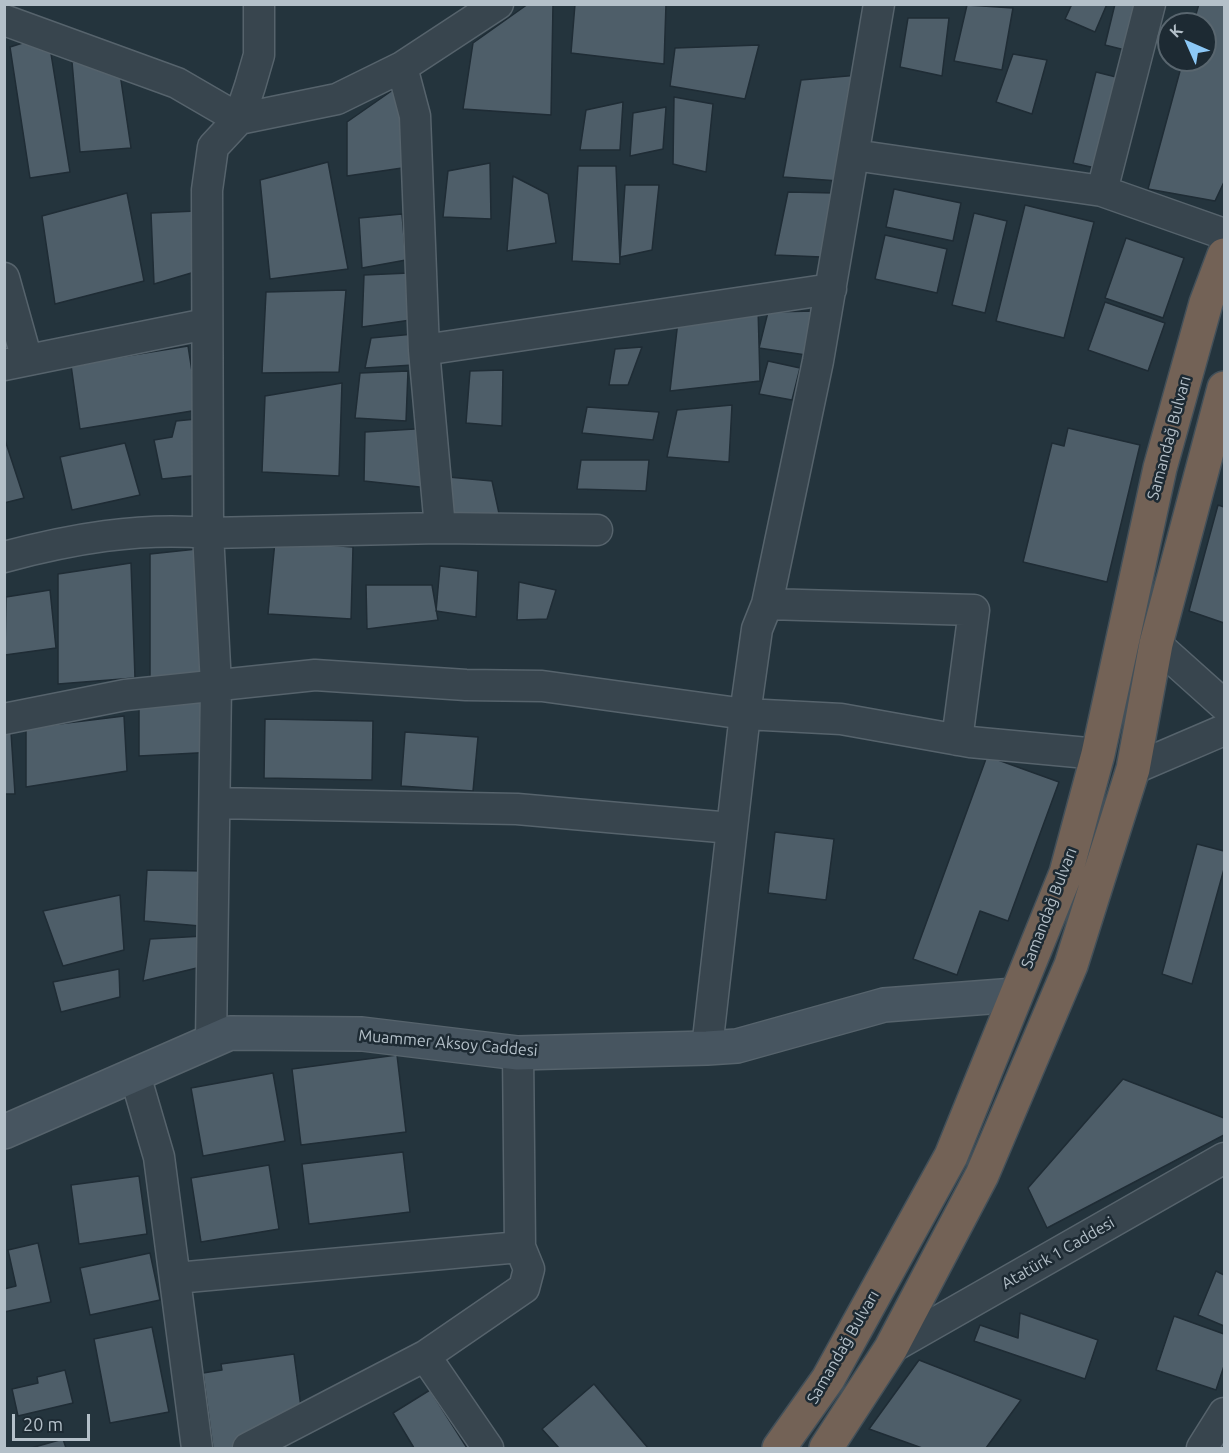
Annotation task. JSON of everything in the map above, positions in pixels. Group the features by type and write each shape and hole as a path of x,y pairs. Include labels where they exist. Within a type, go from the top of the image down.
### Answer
{"highway":[{"name":"Samandağ Bulvarı","path":"779,1449 828,1379 951,1156 1066,873 1098,754 1160,468 1206,303 1224,255"},
{"path":"826,1449 891,1348 982,1175 1071,965 1133,769 1156,644 1224,388"}],"street":[{"path":"211,1042 216,685 208,533 207,190 213,147 239,119 259,55 260,4"},
{"path":"4,20 177,83 239,119 337,99 402,67 498,4"},
{"path":"707,1048 744,714 758,629 767,604 831,288 879,4"},
{"path":"1102,191 1150,4"},
{"path":"402,67 415,116 424,351 440,528"},
{"path":"854,155 1102,191 1224,234"},
{"path":"4,278 16,362 206,324"},
{"path":"424,351 831,288"},
{"path":"4,557 56,543 178,530 208,533 440,528 597,530"},
{"path":"767,604 975,610 957,740"},
{"path":"1156,644 1224,705"},
{"path":"4,719 125,695 315,675 466,685 542,686 744,714 841,719 957,740 1098,754"},
{"path":"1133,769 1224,730"},
{"path":"215,803 517,808 731,828"},
{"name":"Muammer Aksoy Caddesi","path":"4,1132 230,1033 362,1034 518,1053 707,1048 738,1046 884,1005 1015,995"},
{"path":"248,1449 425,1356 524,1288 529,1269 520,1248 518,1053"},
{"path":"135,1075 159,1156 197,1449"},
{"name":"Atatürk 1 Caddesi","path":"891,1348 1224,1158"},
{"path":"176,1278 520,1248"},
{"path":"425,1356 488,1449"}],"building":[{"path":"528,4 553,4 551,115 463,109 473,43"},
{"path":"575,4 666,4 664,64 571,53"},
{"path":"1072,4 1107,4 1095,32 1065,19"},
{"path":"1115,4 1136,4 1125,50 1105,45"},
{"path":"1199,4 1224,4 1224,182 1215,201 1148,189 1180,72 1217,72 1217,12 1197,12"},
{"path":"967,5 1013,8 1002,70 954,61"},
{"path":"908,18 949,18 942,76 900,67"},
{"path":"48,35 70,172 30,178 10,47"},
{"path":"759,45 745,99 670,86 675,48"},
{"path":"1013,54 1047,60 1032,114 996,102"},
{"path":"118,60 131,148 80,152 72,62"},
{"path":"1096,72 1124,79 1100,169 1073,163"},
{"path":"859,75 839,181 783,177 801,80"},
{"path":"400,85 416,166 347,176 347,122"},
{"path":"674,97 713,104 706,172 673,164"},
{"path":"623,102 620,150 580,150 586,110"},
{"path":"666,107 663,149 630,156 633,113"},
{"path":"328,162 348,269 270,279 260,180"},
{"path":"490,163 491,219 443,217 448,171"},
{"path":"578,166 616,166 620,264 572,261"},
{"path":"513,176 548,194 556,243 507,251"},
{"path":"625,185 659,185 652,250 620,257"},
{"path":"894,189 961,203 953,241 886,227"},
{"path":"788,192 834,193 821,257 775,255"},
{"path":"127,193 144,281 55,304 42,216"},
{"path":"1025,205 1094,222 1064,338 996,321"},
{"path":"196,211 198,271 154,284 151,213"},
{"path":"974,213 1007,221 985,313 952,305"},
{"path":"402,214 406,260 362,268 359,218"},
{"path":"885,235 947,249 937,293 875,279"},
{"path":"1126,238 1184,258 1163,318 1105,298"},
{"path":"409,273 411,320 362,327 364,275"},
{"path":"346,290 339,372 262,373 266,292"},
{"path":"1105,302 1165,323 1148,371 1088,350"},
{"path":"758,307 760,381 670,391 678,321"},
{"path":"816,311 806,355 759,348 768,312"},
{"path":"414,334 413,365 365,368 371,338"},
{"path":"188,346 198,410 80,429 71,365"},
{"path":"642,347 628,385 609,385 615,349"},
{"path":"768,361 800,368 792,400 759,394"},
{"path":"503,370 502,426 466,423 470,371"},
{"path":"408,371 406,421 355,418 360,373"},
{"path":"342,383 339,476 262,472 265,396"},
{"path":"732,405 729,462 667,457 677,410"},
{"path":"587,407 659,412 653,440 582,433"},
{"path":"196,419 201,475 162,479 154,440 172,437 176,421"},
{"path":"431,428 429,488 364,481 365,432"},
{"path":"1068,428 1140,445 1107,582 1023,562 1052,443 1064,446"},
{"path":"4,437 24,498 4,503"},
{"path":"125,443 140,495 72,510 60,457"},
{"path":"581,460 649,460 646,491 577,489"},
{"path":"448,477 492,481 500,518 448,518"},
{"path":"1218,505 1224,507 1224,623 1189,611"},
{"path":"275,541 353,547 351,619 268,614"},
{"path":"197,549 209,673 150,679 150,554"},
{"path":"131,563 135,678 58,684 58,574"},
{"path":"440,566 478,571 476,617 436,611"},
{"path":"519,582 556,590 547,619 517,620"},
{"path":"366,585 432,585 438,620 367,629"},
{"path":"50,590 56,648 5,655 6,597"},
{"path":"209,699 216,752 139,756 139,700"},
{"path":"124,716 127,771 26,787 26,728"},
{"path":"265,719 373,721 372,780 264,778"},
{"path":"11,732 15,794 4,794 4,733"},
{"path":"405,732 478,737 473,791 401,786"},
{"path":"987,756 1059,782 1008,921 980,911 957,975 913,959"},
{"path":"775,832 834,839 826,900 768,893"},
{"path":"1197,844 1224,851 1224,869 1192,984 1162,974"},
{"path":"147,870 204,871 211,927 144,921"},
{"path":"120,895 124,950 63,966 43,911"},
{"path":"204,936 205,966 143,981 150,939"},
{"path":"119,969 120,997 61,1012 53,982"},
{"path":"397,1055 406,1132 301,1145 292,1069"},
{"path":"273,1073 285,1141 203,1156 191,1088"},
{"path":"1123,1079 1224,1118 1224,1135 1047,1228 1028,1188"},
{"path":"403,1152 410,1212 309,1224 302,1164"},
{"path":"269,1165 279,1229 201,1242 191,1178"},
{"path":"139,1176 147,1234 79,1244 71,1185"},
{"path":"38,1243 51,1302 4,1312 4,1289 16,1286 8,1250"},
{"path":"150,1253 160,1300 90,1315 80,1268"},
{"path":"1216,1271 1224,1275 1224,1326 1198,1315"},
{"path":"1020,1313 1098,1340 1085,1379 974,1341 980,1325 1018,1338"},
{"path":"1174,1316 1224,1334 1224,1366 1216,1390 1156,1370"},
{"path":"152,1327 169,1412 110,1423 94,1339"},
{"path":"294,1354 302,1415 233,1448 213,1448 203,1373 222,1370 221,1364"},
{"path":"919,1360 1021,1400 986,1448 922,1448 869,1429"},
{"path":"65,1370 73,1403 18,1416 12,1389 38,1383 37,1377"},
{"path":"594,1384 648,1448 559,1448 542,1429"},
{"path":"430,1390 467,1448 414,1448 393,1413"},
{"path":"63,1439 66,1448 31,1448"}]}
